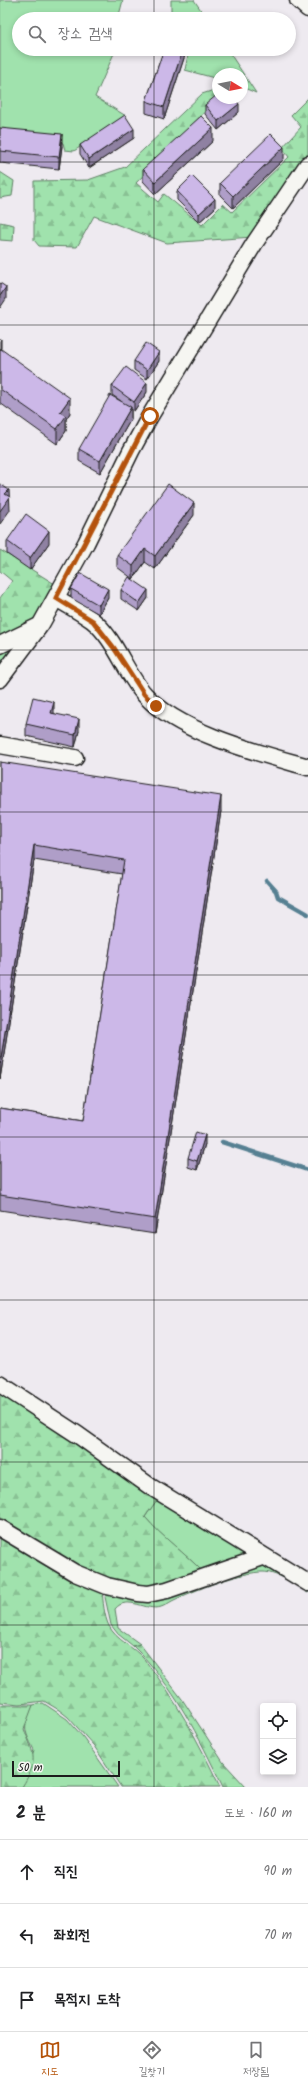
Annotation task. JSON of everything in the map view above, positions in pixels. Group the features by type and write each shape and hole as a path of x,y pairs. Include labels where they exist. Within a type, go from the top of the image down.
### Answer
{"street":[{"path":"298,0 308,9"},
{"path":"0,679 41,624 86,543 131,451 170,382 254,244 308,164"},
{"path":"56,598 93,621 114,648 144,694 156,706 172,717 217,738 308,767"},
{"path":"0,645 23,635 41,624"},
{"path":"0,746 74,758"},
{"path":"0,1384 78,1435 151,1487 263,1557 308,1583"},
{"path":"0,1528 75,1573 107,1586 138,1593 148,1594 167,1590 263,1557"}],"green space":[{"path":"0,0 123,0 120,12 12,12 12,56 113,56 95,97 126,116 74,151 65,150 63,143 0,138"},
{"path":"171,0 194,0 202,12 171,12"},
{"path":"188,56 232,56 240,68 212,68 212,77 185,70"},
{"path":"248,81 256,93 248,90"},
{"path":"212,91 212,104 136,183 158,202 164,194 202,225 223,204 232,212 289,157 282,148 301,127 291,115 308,98 308,155 302,168 253,237 167,243 94,216 77,247 39,246 34,240 34,181 88,180 125,167 202,94"},
{"path":"0,172 14,181 12,196 0,198"},
{"path":"0,222 14,225 13,241 0,240"},
{"path":"0,550 58,586 38,622 0,640 0,598 12,581 0,571"},
{"path":"22,638 0,670 0,648"},
{"path":"0,1391 159,1497 145,1517 159,1532 204,1573 157,1588 108,1582 0,1523"},
{"path":"159,1497 252,1552 204,1573 159,1532 145,1517"},
{"path":"0,1531 102,1590 103,1604 109,1626 116,1635 144,1659 166,1689 195,1737 220,1787 121,1787 94,1746 68,1717 59,1710 44,1701 20,1704 0,1702"},
{"path":"266,1564 308,1588 308,1593 276,1575 264,1572 255,1573 231,1578 204,1587 161,1607 155,1608 131,1603 120,1605 115,1609 118,1628 140,1644 133,1646 118,1634 111,1625 105,1597 107,1593"},
{"path":"140,1644 182,1699 223,1762 246,1787 223,1787 195,1730 173,1694 161,1677 133,1646"},
{"path":"43,1703 67,1719 83,1737 118,1787 22,1787 34,1750 26,1732 27,1718 33,1705"},
{"path":"0,1705 33,1705 24,1729 31,1746 33,1764 31,1771 22,1787 0,1787"}],"building":[{"path":"162,56 181,56 164,107 146,101"},
{"path":"212,99 212,104 239,104 218,121 205,105"},
{"path":"125,115 134,129 89,159 80,145"},
{"path":"201,116 213,128 155,182 143,169"},
{"path":"0,128 62,134 59,157 0,151"},
{"path":"271,134 284,147 233,196 220,183"},
{"path":"192,176 215,199 199,214 177,191"},
{"path":"0,283 6,287 0,296"},
{"path":"146,343 159,352 147,370 134,361"},
{"path":"1,349 70,398 60,412 66,416 57,429 0,389"},
{"path":"126,367 147,383 134,402 112,386"},
{"path":"110,395 131,407 100,461 79,449"},
{"path":"0,484 9,490 5,494 10,497 0,511"},
{"path":"168,484 194,503 155,556 145,549 133,566 117,555"},
{"path":"26,514 49,531 30,558 7,541"},
{"path":"80,573 108,589 99,605 71,589"},
{"path":"129,577 148,590 139,603 121,590"},
{"path":"33,697 54,702 51,713 79,719 75,735 26,724"},
{"path":"0,762 221,796 155,1219 0,1195 0,1108 83,1121 124,860 34,845 0,1064"},
{"path":"196,1132 205,1135 197,1161 188,1158"}],"waterway":[{"path":"267,881 276,891 278,897 308,914"},
{"path":"222,1142 308,1170"}],"route":[{"path":"150,416 131,451 86,543 56,598 93,621 114,648 144,694 156,706"}]}
